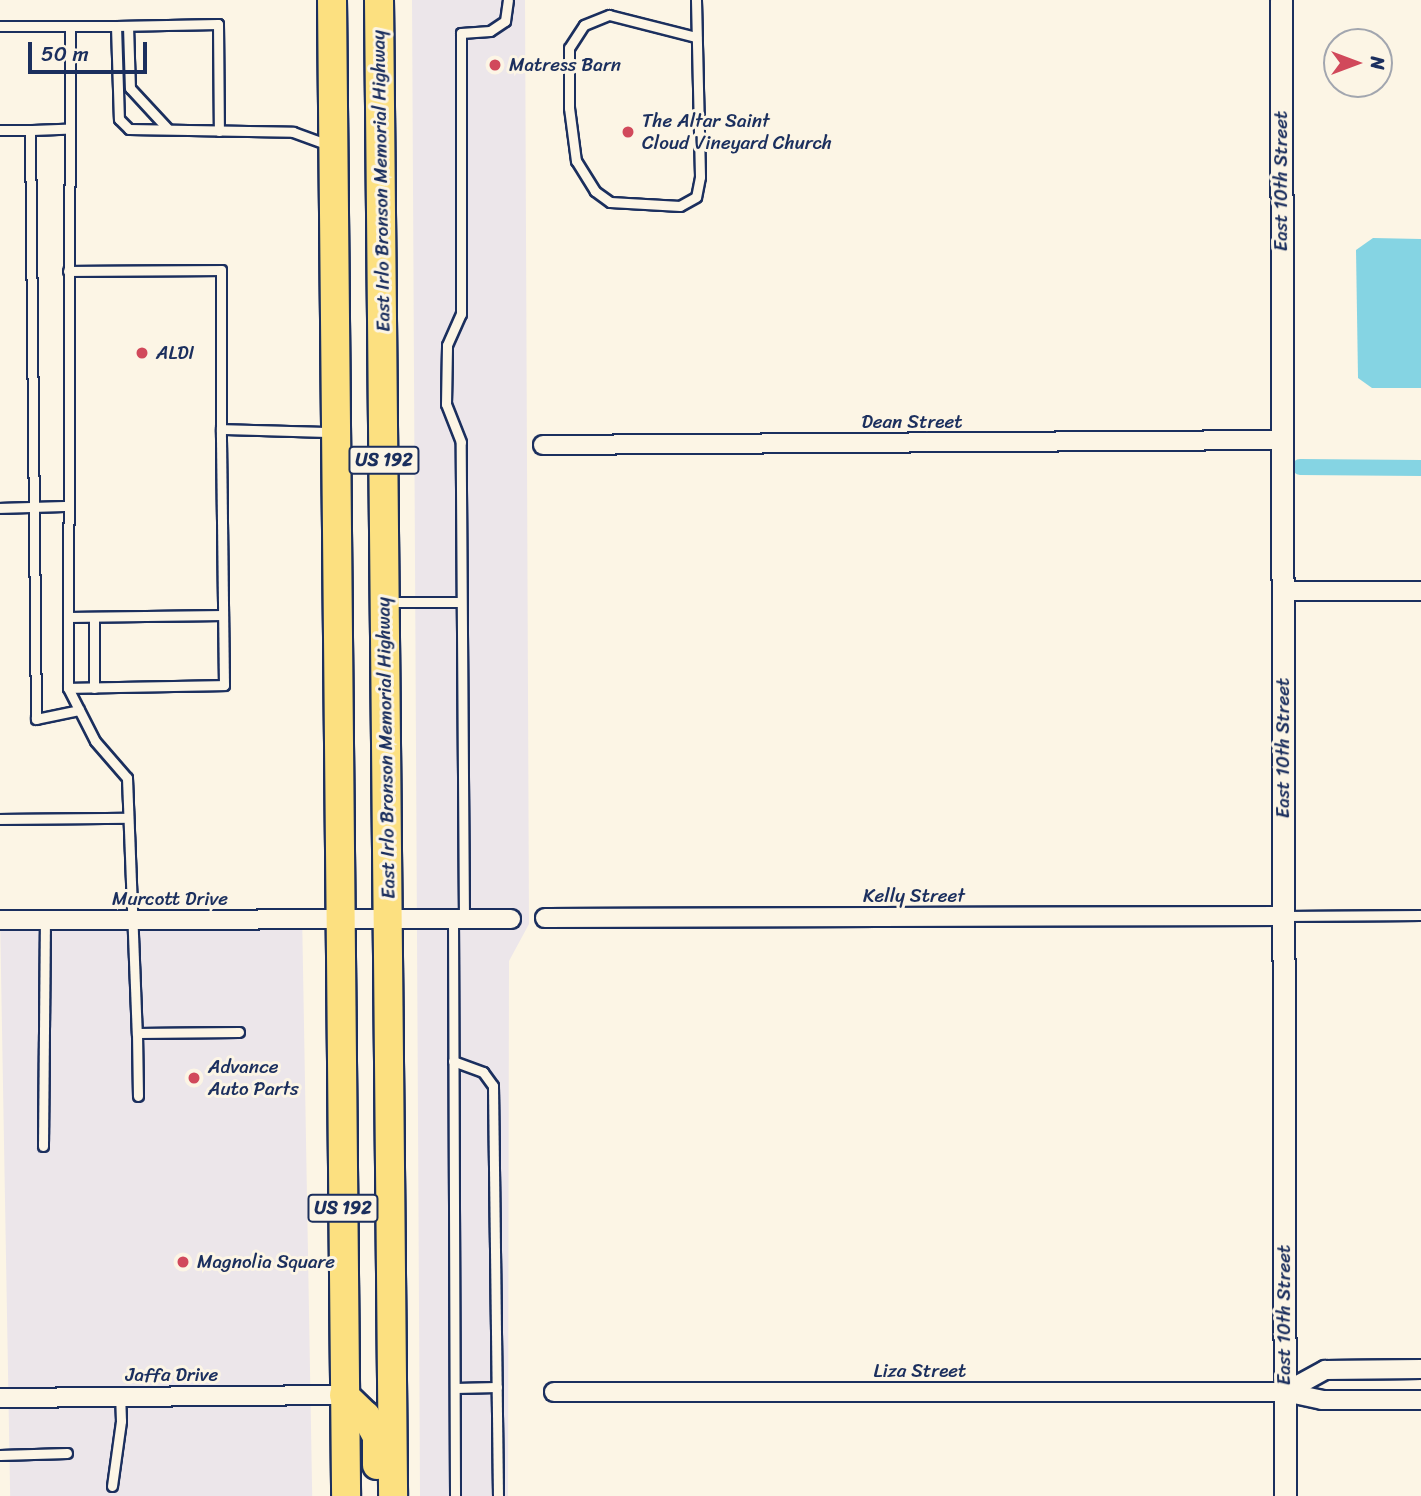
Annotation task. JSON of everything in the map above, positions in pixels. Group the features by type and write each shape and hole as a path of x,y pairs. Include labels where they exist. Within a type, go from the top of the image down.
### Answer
{"highway":[{"name":"US 192","path":"332,0 346,1496"},
{"name":"East Irlo Bronson Memorial Highway","path":"379,0 393,1496"},
{"path":"344,1395 366,1416 377,1437 378,1496"}],"street":[{"name":"East 10th Street","path":"1281,0 1285,1496"},
{"name":"Dean Street","path":"543,445 1282,440"},
{"path":"1283,591 1421,591"},
{"name":"Kelly Street","path":"545,918 1283,916"},
{"path":"341,919 511,919"},
{"name":"Murcott Drive","path":"0,920 341,919"},
{"path":"1285,1392 1325,1370 1421,1370"},
{"name":"Liza Street","path":"554,1392 1285,1392 1322,1400 1421,1400"},
{"name":"Jaffa Drive","path":"0,1398 344,1395"}],"lane":[{"path":"455,1496 453,1061 458,919 461,442 446,404 447,345 461,314 461,33 490,32 505,21 508,0"},
{"path":"696,0 700,177 696,197 680,206 610,202 595,191 576,162 569,108 569,48 584,25 609,15 696,37"},
{"path":"0,26 218,24 219,131"},
{"path":"71,26 67,129 68,688 95,741 127,778 138,1096"},
{"path":"116,26 119,118 129,129 293,131 334,147"},
{"path":"128,26 130,88 168,129"},
{"path":"0,130 67,129"},
{"path":"30,130 36,719 79,710"},
{"path":"68,271 221,270 224,685 68,688"},
{"path":"221,429 336,433"},
{"path":"0,508 68,506"},
{"path":"385,603 460,603"},
{"path":"68,617 223,615"},
{"path":"94,617 94,688"},
{"path":"0,819 127,818"},
{"path":"1283,916 1421,915"},
{"path":"43,1146 45,920"},
{"path":"137,1033 239,1032"},
{"path":"453,1061 483,1072 493,1086 498,1496"},
{"path":"455,1388 497,1387"},
{"path":"112,1486 121,1421 120,1397"},
{"path":"0,1455 67,1454"}],"shaded area":[{"path":"412,0 525,0 529,924 509,961 508,1496 420,1496"},
{"path":"302,911 312,1496 10,1496 0,916"}],"water":[{"path":"1373,238 1421,239 1421,388 1372,388 1358,378 1356,250"}],"waterway":[{"path":"1300,467 1421,468"}],"place":[{"name":"Matress Barn","path":"495,65"},
{"name":"The Altar Saint Cloud Vineyard Church","path":"628,132"},
{"name":"ALDI","path":"142,353"},
{"name":"Advance Auto Parts","path":"194,1078"},
{"name":"Magnolia Square","path":"183,1262"}]}
